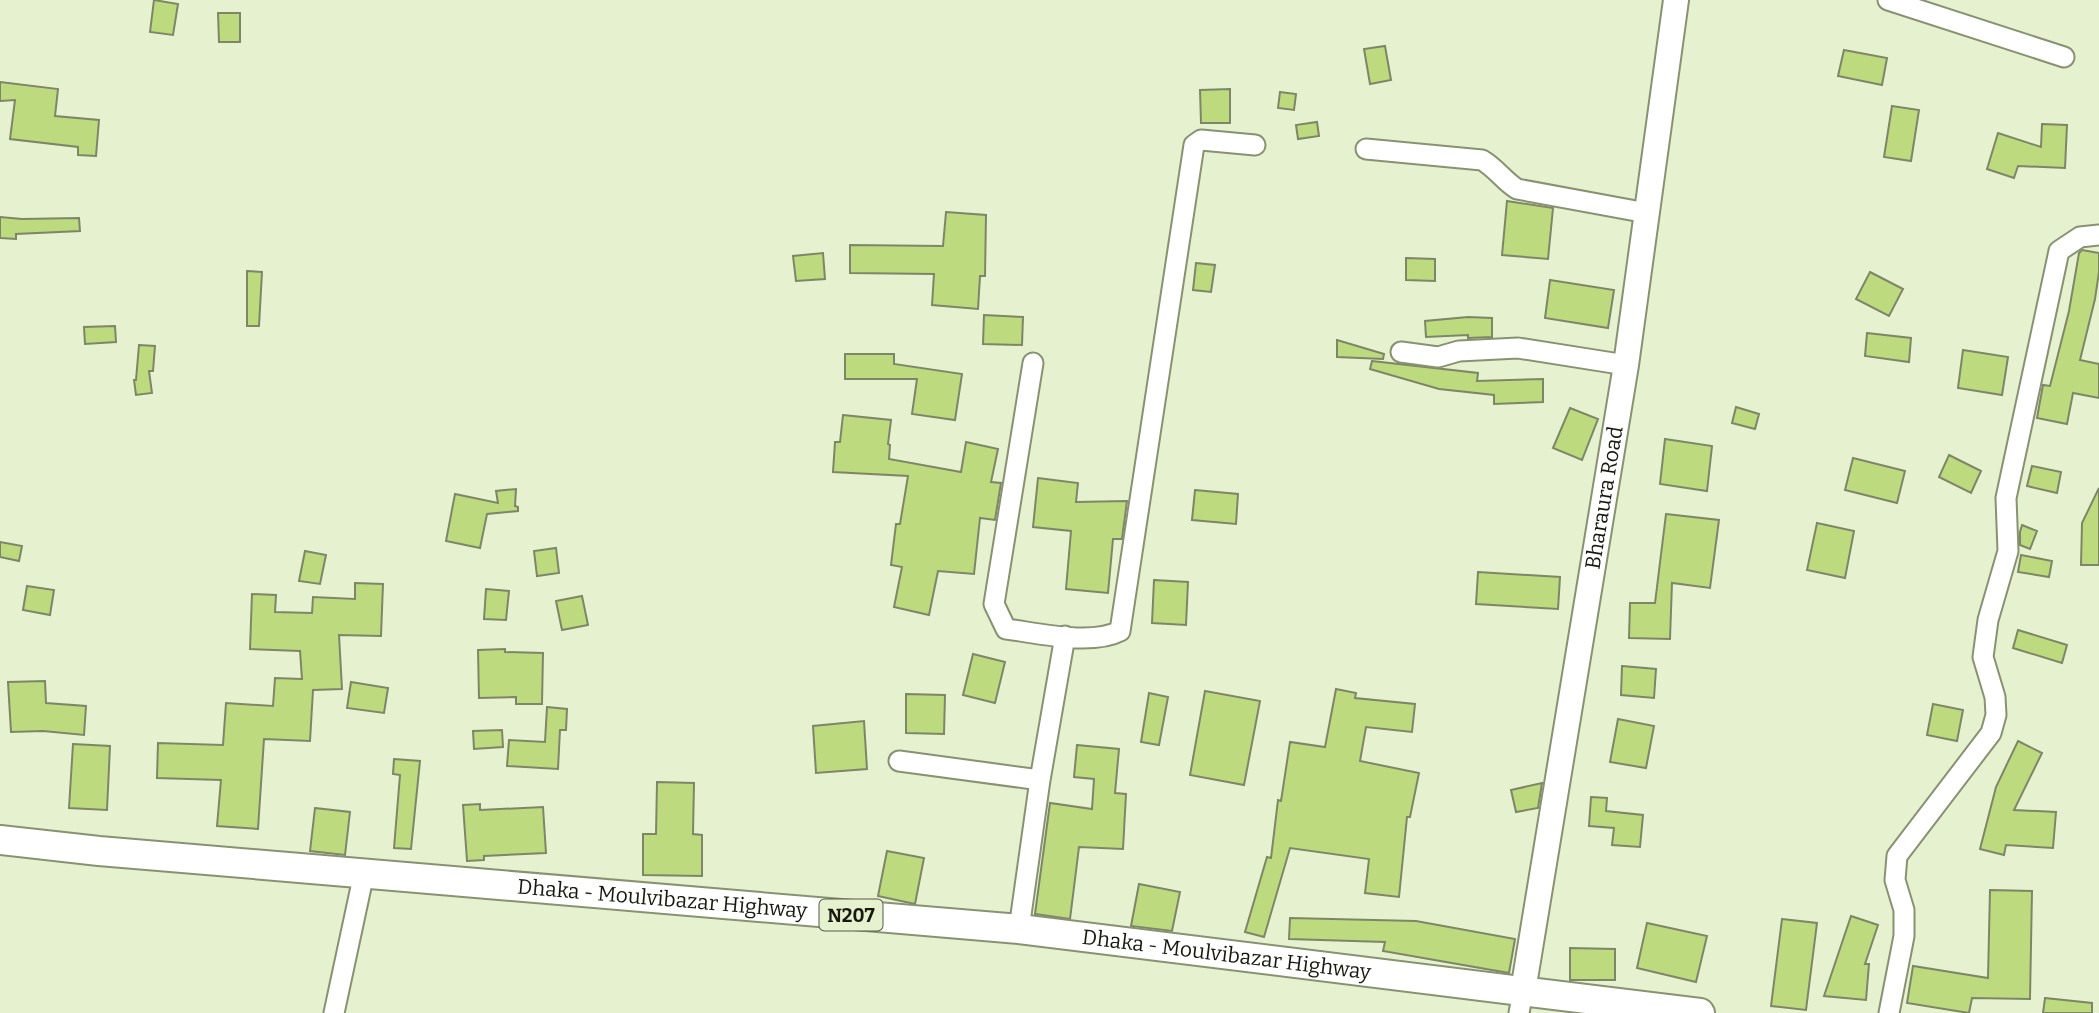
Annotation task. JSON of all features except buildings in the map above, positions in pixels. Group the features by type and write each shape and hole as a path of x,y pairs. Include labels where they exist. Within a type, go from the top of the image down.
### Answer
{"highway":[{"name":"Dhaka - Moulvibazar Highway","path":"0,840 99,851 1019,929 1521,1002 1700,1013"}],"main road":[{"name":"Bharaura Road","path":"1521,1002 1626,365 1676,0"}],"street":[{"path":"1888,0 2064,57"},
{"path":"1033,363 994,604 1006,629 1065,636 1108,637 1121,631 1194,145 1201,140 1255,145"},
{"path":"1366,149 1482,160 1517,189 1647,213"},
{"path":"1889,1013 1904,936 1904,910 1895,880 1897,856 1991,733 1996,715 1996,697 1983,657 1988,620 2008,551 2006,498 2059,251 2080,237 2099,235"},
{"path":"1401,352 1438,357 1459,351 1518,348 1626,365"},
{"path":"1019,929 1040,780 1065,636"},
{"path":"899,761 1040,780"},
{"path":"334,1013 364,873"}]}
